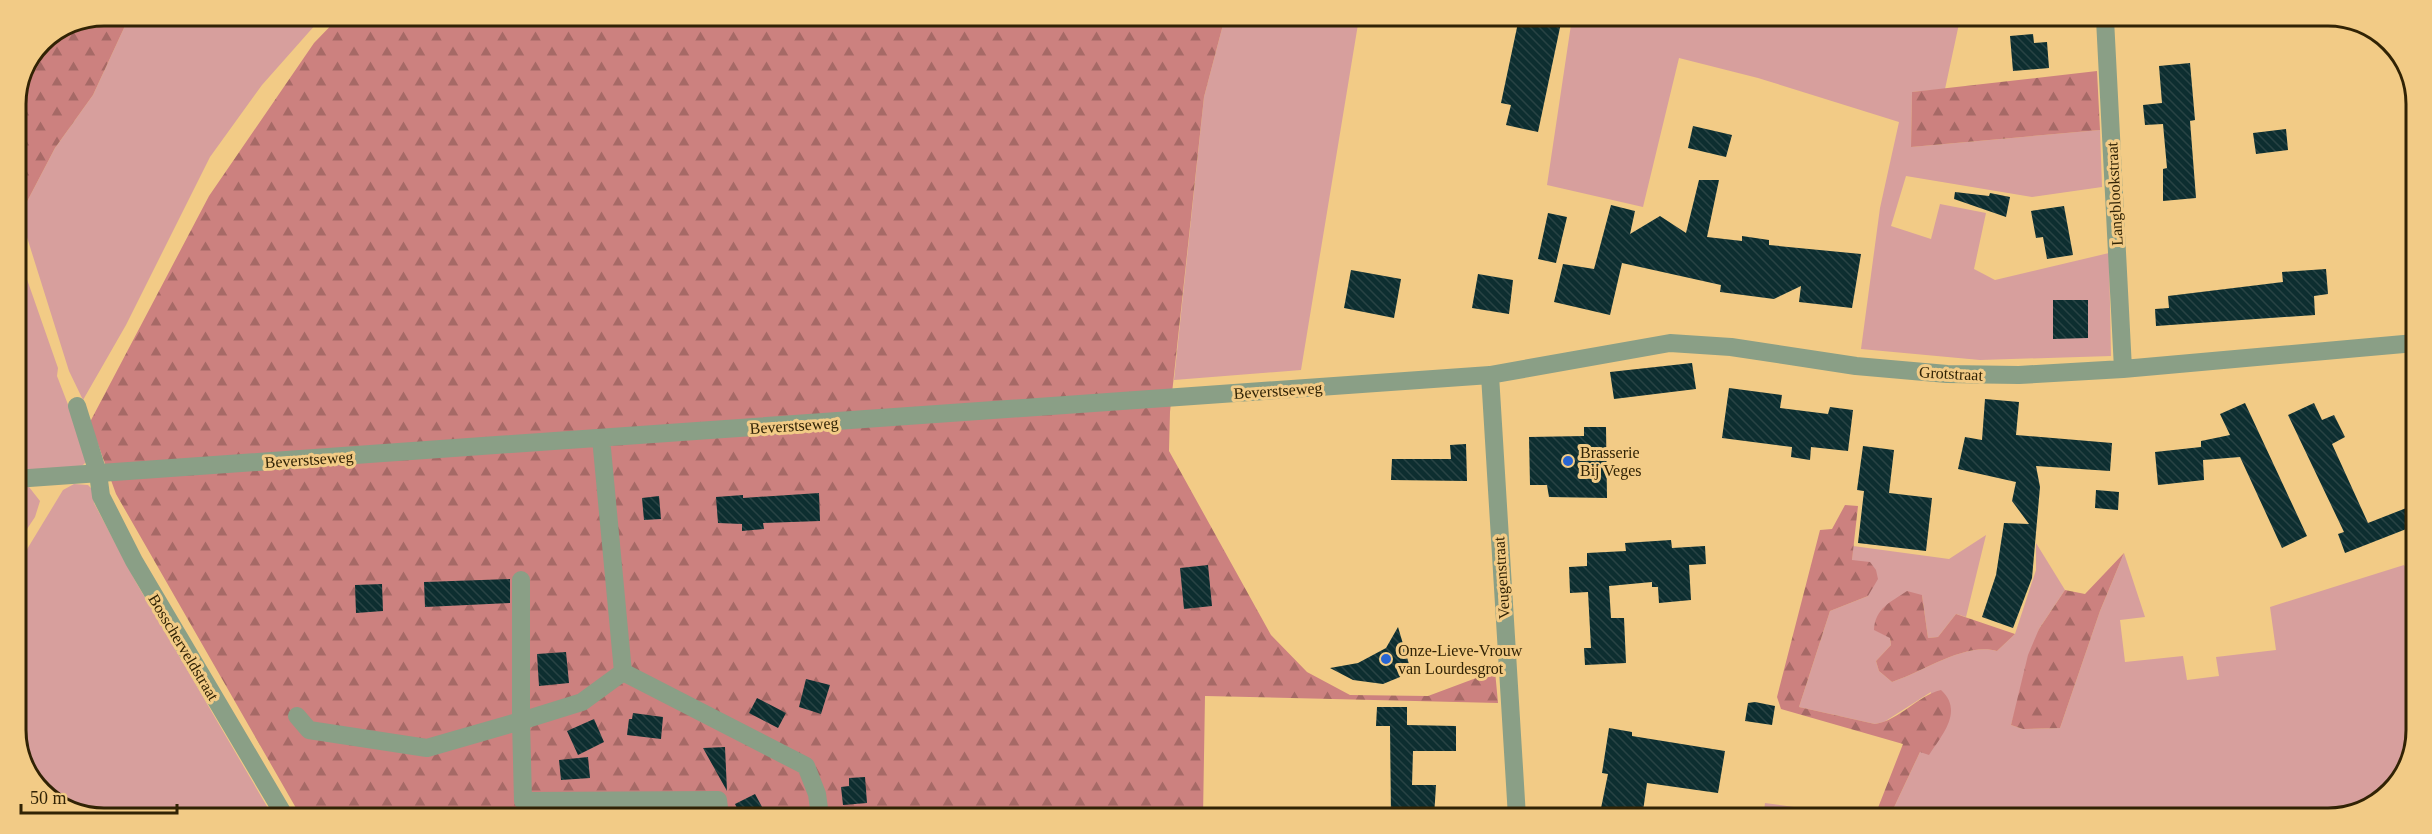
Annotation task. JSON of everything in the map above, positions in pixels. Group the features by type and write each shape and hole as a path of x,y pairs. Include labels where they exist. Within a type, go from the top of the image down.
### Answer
{"street":[{"name":"Langblookstraat","path":"2105,26 2123,369"},
{"name":"Grotstraat","path":"1490,375 1670,343 1731,347 1856,366 1947,374 2019,375 2123,369 2406,344"},
{"name":"Beverstseweg","path":"26,478 1490,375"},
{"name":"Veugenstraat","path":"1490,375 1516,808"},
{"name":"Bosscherveldstraat","path":"77,406 98,473 101,496 134,561 280,808"},
{"path":"601,438 623,672"},
{"path":"521,580 521,721 524,801 718,800 719,808"},
{"path":"297,716 309,730 427,747 582,702 623,672"},
{"path":"623,672 806,766 818,794 819,808"}],"shaded area":[{"path":"125,26 314,26 262,85 210,157 126,325 83,400 69,371 26,234 26,204 55,148 93,95"},
{"path":"1223,26 1358,26 1301,370 1174,380 1204,97"},
{"path":"1571,26 1958,26 1945,89 1912,92 1911,147 2100,130 2102,187 2032,197 1906,176 1891,226 1931,239 1940,204 1986,213 1974,269 1995,280 2109,253 2111,356 1980,360 1861,349 1880,208 1899,122 1758,78 1679,58 1643,207 1547,185"},
{"path":"26,276 58,368 57,376 89,459 81,467 26,471"},
{"path":"74,484 88,485 93,490 94,503 137,584 268,808 94,808 69,800 56,792 48,786 36,769 31,760 26,735 26,551 63,490"},
{"path":"26,487 29,487 40,501 35,517 26,530"},
{"path":"1986,535 1966,617 1956,614 1938,637 1928,638 1922,595 1890,638 1891,645 1876,661 1879,671 1892,682 1958,654 1985,649 1997,651 2015,634 2036,570 2036,543 2065,590 2039,629 2011,725 2023,729 2060,728 2100,611 2124,553 2145,617 2120,620 2125,662 2183,656 2187,680 2219,676 2216,657 2276,650 2270,607 2404,565 2406,569 2406,740 2398,765 2384,786 2376,792 2363,800 2338,808 1894,808 1920,752 1931,692 1884,722 1875,724 1799,707 1830,611 1868,596 1852,560 1853,546 1949,559"},
{"path":"1765,803 1801,808 1764,808"}],"green space":[{"path":"125,26 93,95 55,148 26,204 26,104 31,74 48,48 74,31 89,27"},
{"path":"330,26 1223,26 1204,97 1170,412 1169,451 1271,635 1307,672 1350,695 1428,696 1495,671 1498,703 1205,696 1203,808 296,808 116,494 90,422 209,196 314,43"},
{"path":"2097,71 2100,130 1911,147 1912,92"},
{"path":"1845,505 1858,506 1852,560 1870,562 1876,570 1878,579 1868,596 1830,611 1799,707 1875,724 1892,718 1924,697 1941,690 1951,706 1951,715 1945,731 1929,755 1920,752 1894,808 1878,808 1903,744 1781,709 1777,697 1820,530 1832,529"},
{"path":"2124,553 2100,611 2060,728 2023,729 2011,725 2028,655 2039,629 2065,590 2085,594"},
{"path":"1907,591 1922,595 1928,638 1938,637 1956,614 2015,634 1997,651 1985,649 1958,654 1892,682 1879,671 1876,661 1891,645 1890,638 1874,630 1875,622 1885,606"}],"building":[{"path":"1517,26 1560,26 1538,132 1506,125 1511,105 1501,103"},
{"path":"2033,34 2034,43 2047,42 2049,68 2013,71 2010,36"},
{"path":"2190,63 2195,120 2190,121 2196,198 2163,201 2163,169 2167,168 2163,124 2145,125 2143,105 2162,103 2159,66"},
{"path":"1693,126 1732,135 1726,157 1688,148"},
{"path":"2286,129 2288,150 2256,154 2253,133"},
{"path":"1699,180 1719,180 1707,237 1742,241 1742,236 1769,240 1769,245 1861,254 1852,308 1799,302 1801,286 1774,299 1720,292 1721,285 1622,263 1610,315 1554,302 1563,264 1594,269 1611,205 1635,211 1630,234 1660,216 1686,233"},
{"path":"1955,192 1989,196 1990,193 2010,197 2006,217 1954,199"},
{"path":"2064,206 2073,255 2047,259 2043,237 2036,238 2031,211"},
{"path":"1548,213 1567,217 1556,263 1538,259"},
{"path":"2326,269 2328,294 2314,296 2315,315 2156,326 2155,309 2169,308 2168,296 2283,282 2282,272"},
{"path":"1351,270 1401,279 1394,318 1344,308"},
{"path":"1478,274 1513,280 1509,314 1472,308"},
{"path":"2053,300 2088,300 2088,338 2053,339"},
{"path":"1692,363 1696,389 1614,399 1610,372"},
{"path":"1729,388 1782,395 1780,408 1828,414 1830,407 1853,410 1848,451 1811,447 1810,460 1791,457 1792,447 1722,438"},
{"path":"1985,399 2019,402 2016,435 2112,443 2110,471 2036,466 2040,487 2032,578 2013,628 1982,617 1996,575 2004,523 2029,524 2012,501 2016,482 1958,469 1965,437 1982,440"},
{"path":"2245,403 2307,536 2282,548 2240,457 2203,460 2204,480 2158,485 2155,452 2201,447 2201,441 2230,435 2220,414"},
{"path":"2314,403 2322,420 2334,415 2345,437 2332,444 2368,523 2406,508 2406,529 2345,553 2338,534 2344,532 2288,415"},
{"name":"Brasserie Bij Veges","path":"1584,427 1606,427 1607,498 1549,497 1547,485 1530,485 1529,437 1584,436"},
{"path":"1466,444 1467,481 1391,480 1392,459 1451,459 1450,445"},
{"path":"1863,446 1894,450 1889,493 1932,498 1926,551 1858,543 1864,491 1857,490"},
{"path":"2096,490 2119,492 2118,510 2095,508"},
{"path":"819,493 820,521 763,523 764,529 742,531 742,524 718,523 716,497 743,495 743,498"},
{"path":"659,496 661,519 644,520 642,498"},
{"path":"1671,540 1672,548 1705,546 1706,564 1689,565 1691,600 1659,603 1658,587 1652,587 1652,582 1609,586 1611,618 1624,618 1626,663 1585,665 1584,648 1591,648 1588,592 1570,593 1569,567 1587,566 1587,553 1626,551 1625,543"},
{"path":"1208,565 1212,606 1184,609 1180,568"},
{"path":"510,579 510,603 425,607 424,582"},
{"path":"382,584 383,611 356,613 355,585"},
{"name":"Onze-Lieve-Vrouw van Lourdesgrot","path":"1398,627 1409,664 1400,677 1383,684 1353,680 1330,668 1358,663 1386,648"},
{"path":"566,652 569,683 539,686 537,654"},
{"path":"806,679 830,685 821,714 799,707"},
{"path":"757,698 786,713 778,728 749,713"},
{"path":"1748,703 1775,706 1772,725 1745,721"},
{"path":"1377,707 1407,707 1407,725 1456,726 1456,751 1413,751 1412,785 1436,785 1435,808 1391,808 1390,726 1376,726"},
{"path":"633,713 663,717 661,739 627,735 629,719 632,719"},
{"path":"594,719 604,742 578,755 567,731"},
{"path":"1609,728 1632,732 1632,736 1725,751 1718,793 1647,783 1643,808 1601,808 1608,774 1602,773"},
{"path":"725,747 727,791 703,748"},
{"path":"588,757 590,778 561,780 559,760"},
{"path":"865,777 867,803 843,805 841,787 849,786 849,778"},
{"path":"755,794 763,808 737,808 735,804"}],"place":[{"name":"Brasserie Bij Veges","path":"1568,461"},
{"name":"Onze-Lieve-Vrouw van Lourdesgrot","path":"1386,659"}]}
